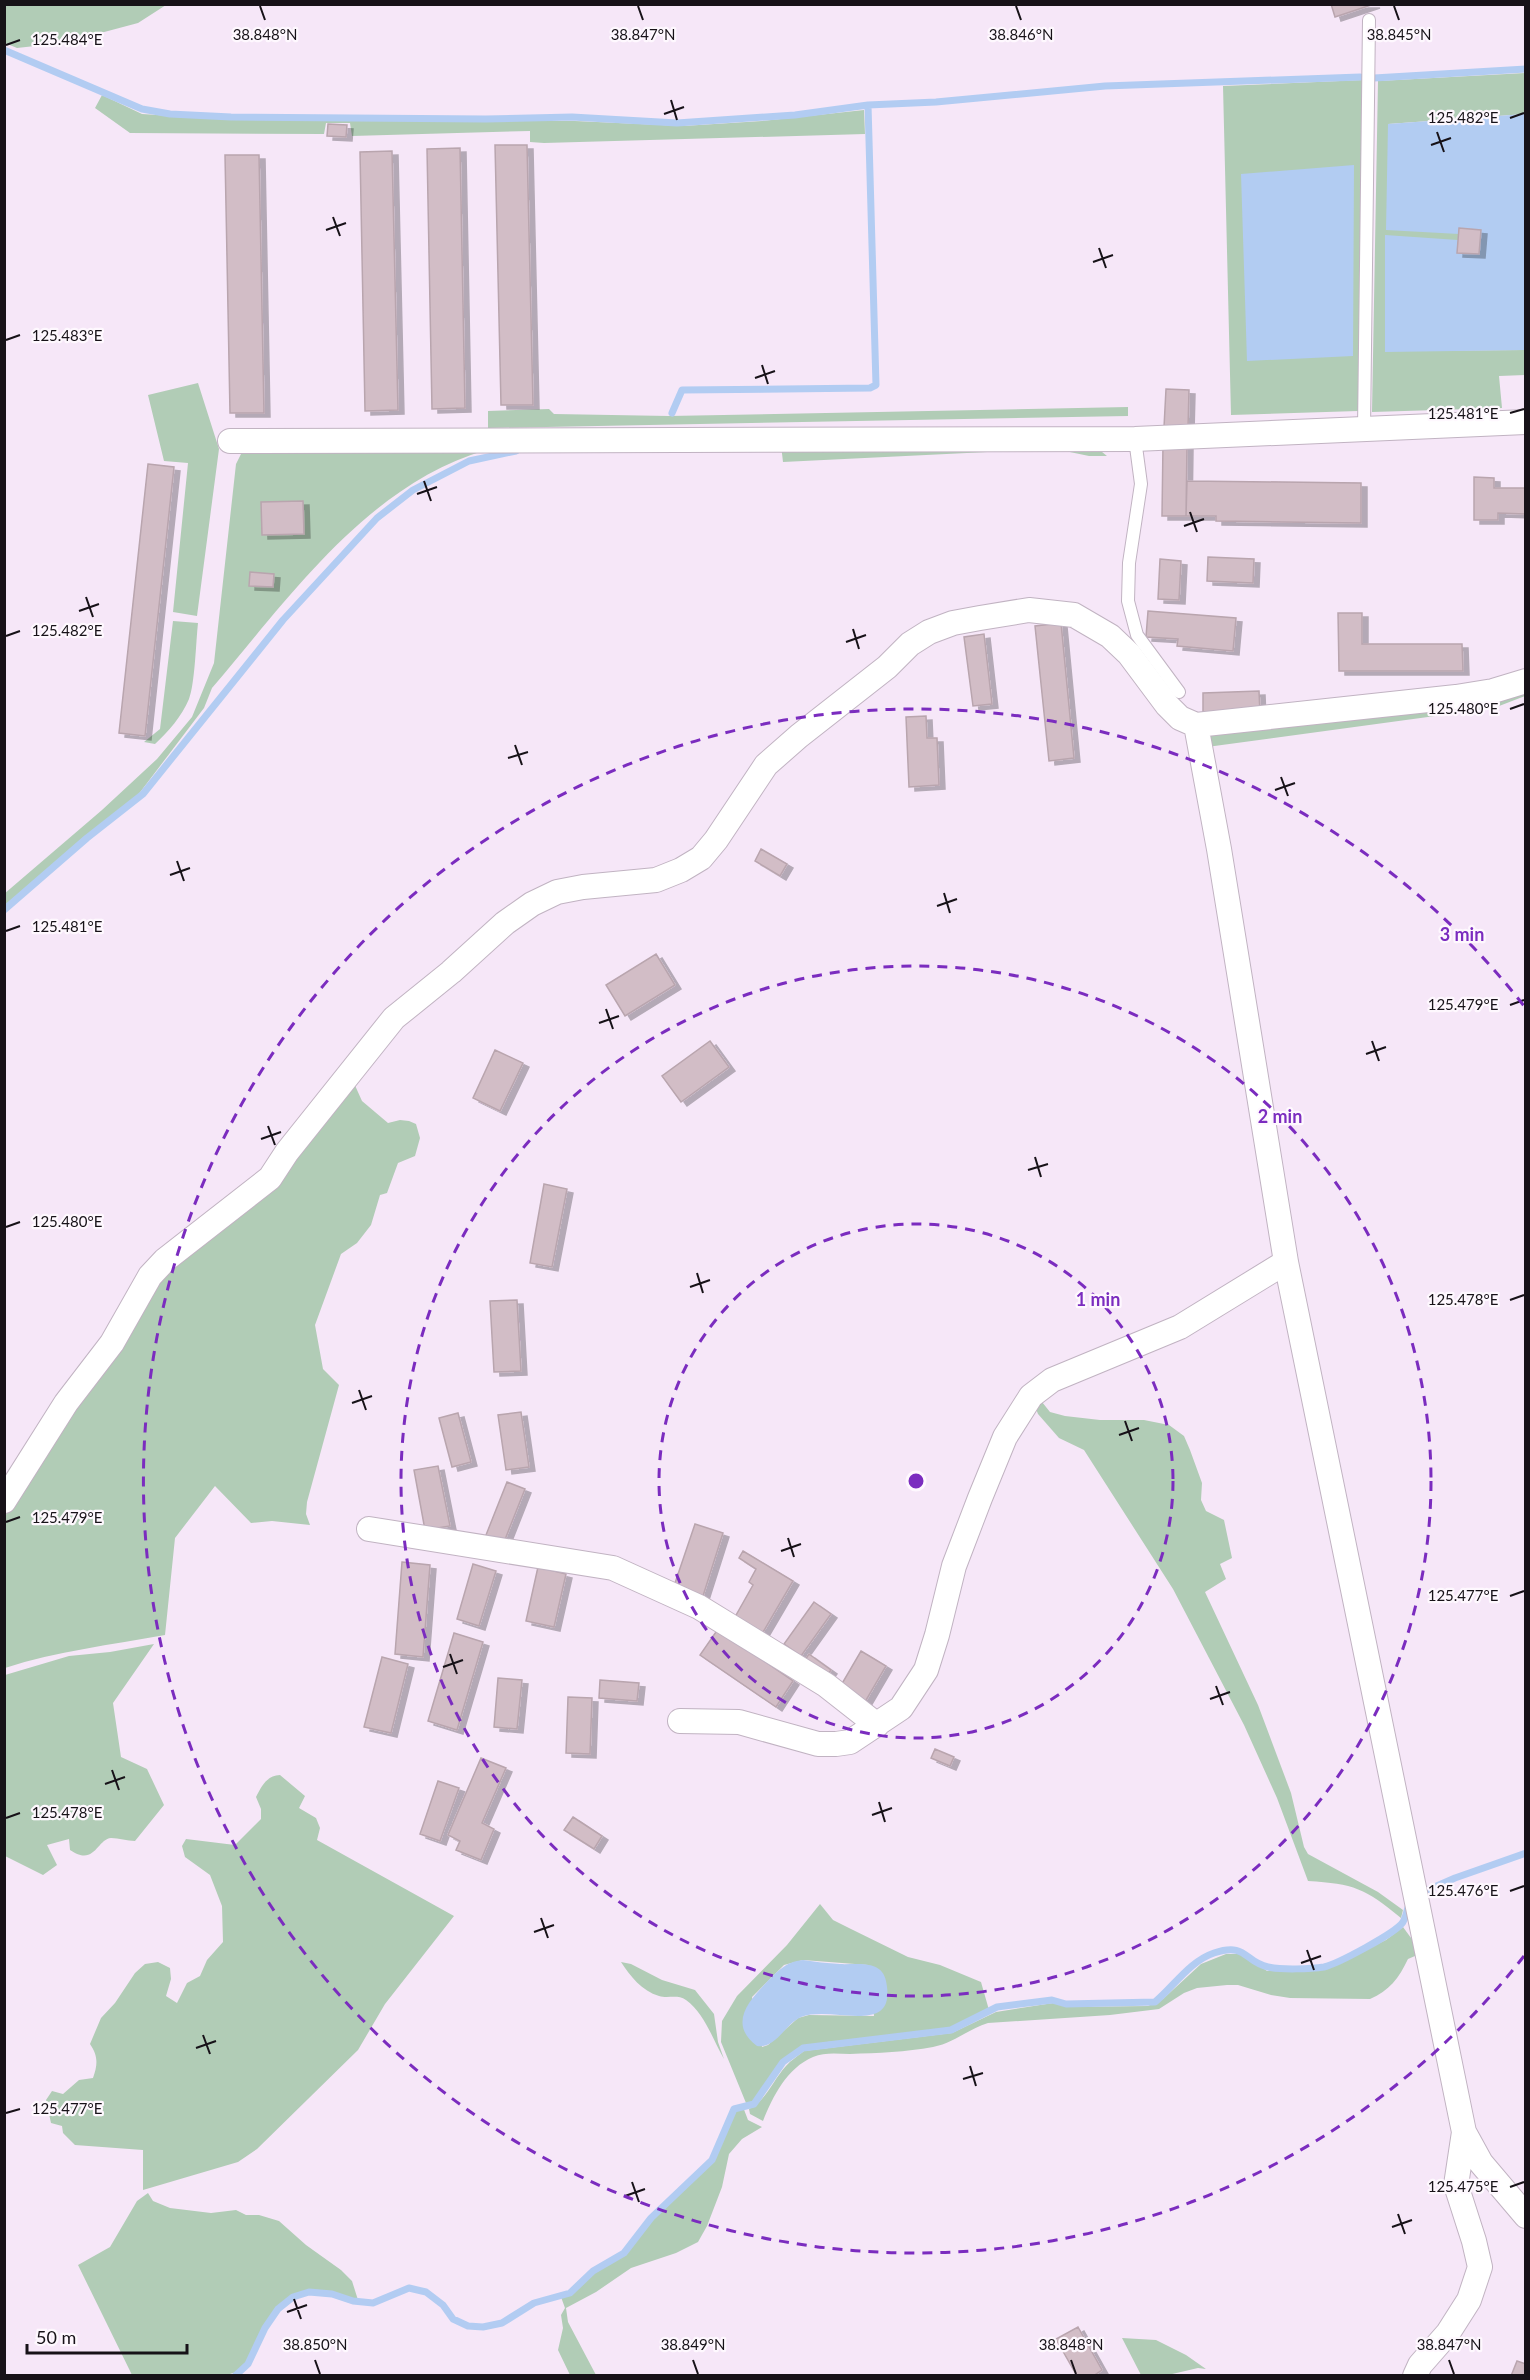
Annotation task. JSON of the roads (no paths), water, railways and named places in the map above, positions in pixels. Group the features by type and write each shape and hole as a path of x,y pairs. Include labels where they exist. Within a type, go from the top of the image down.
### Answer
{"street":[{"path":"230,441 1135,439 1526,422"},
{"path":"4,1501 66,1403 111,1343 150,1276 165,1260 270,1178 287,1152 394,1018 451,972 505,923 532,904 557,892 583,887 656,880 681,870 701,858 716,840 766,765 887,667 910,644 929,632 953,623 1029,610 1074,615 1110,636 1129,654 1167,705 1180,718 1196,724 1456,697 1493,691 1526,681"},
{"path":"1196,724 1219,849 1286,1262 1464,2133 1481,2163 1526,2216"},
{"path":"680,1720 739,1722 818,1744 850,1742 901,1708 926,1670 954,1566 1005,1437 1030,1396 1052,1380 1180,1328 1286,1262"},
{"path":"369,1529 613,1569 699,1607 826,1685 877,1725"},
{"path":"1415,2376 1420,2365 1448,2333 1469,2300 1480,2267 1456,2185 1464,2133"}],"lane":[{"path":"1364,429 1369,20"},
{"path":"1135,439 1141,484 1129,563 1128,601 1137,635 1179,692"}],"water":[{"path":"1525,114 1525,350 1385,352 1385,235 1458,240 1458,253 1479,254 1481,230 1460,228 1459,234 1386,230 1388,124"},
{"path":"1354,165 1353,356 1247,361 1241,174"},
{"path":"803,1960 867,1965 879,1969 886,1981 887,1998 882,2009 873,2014 860,2016 814,2014 801,2017 770,2044 757,2046 744,2030 742,2022 747,2006 778,1971 786,1965"}],"waterway":[{"path":"4,50 142,109 170,114 231,117 486,119 572,117 677,123 795,115 868,105 936,102 1105,86 1360,77"},
{"path":"1374,78 1526,69"},
{"path":"672,413 682,390 870,388 876,385 868,105"},
{"path":"4,910 87,838 143,794 283,620 377,518 413,490 469,461 516,451"},
{"path":"1423,1892 1526,1853"},
{"path":"235,2376 248,2364 265,2328 278,2309 293,2297 309,2292 332,2294 353,2301 373,2303 409,2288 426,2292 443,2305 453,2319 468,2326 483,2327 502,2323 534,2303 570,2293 593,2271 624,2253 651,2218 712,2160 734,2109 754,2104 783,2062 803,2048 951,2030 997,2007 1052,2000 1066,2004 1155,2002 1197,1962 1225,1950 1239,1951 1260,1965 1268,1967 1280,1969 1324,1967 1366,1948 1390,1933 1403,1922 1409,1904"}]}
